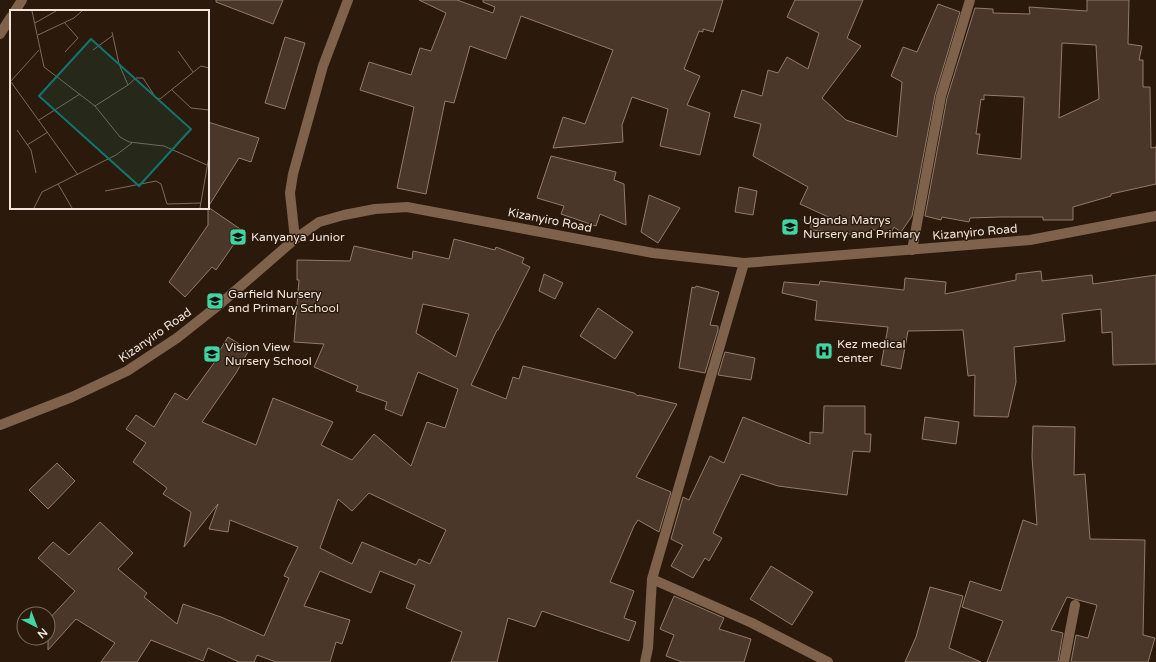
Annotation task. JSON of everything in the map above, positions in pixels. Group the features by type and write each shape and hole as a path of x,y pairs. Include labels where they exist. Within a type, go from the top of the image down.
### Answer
{"street":[{"path":"16,10 22,0"},
{"path":"295,239 290,192 293,174 323,66 348,0"},
{"path":"912,250 941,96 970,0"},
{"path":"0,34 10,19"},
{"name":"Kizanyiro Road","path":"0,425 72,397 127,371 177,338 220,304 295,239 319,222 344,214 375,209 407,207 653,253 744,263 1030,240 1156,216"},
{"path":"645,662 648,648 652,579 744,263"},
{"path":"652,579 752,623 828,662"},
{"path":"1064,662 1075,605"}],"building":[{"path":"216,0 283,0 273,24 216,2"},
{"path":"419,0 457,0 493,13 495,7 483,2 483,0 723,0 713,32 703,29 703,32 699,31 684,69 700,76 687,105 710,113 700,155 660,146 668,109 632,97 622,125 623,142 553,148 563,117 585,124 613,50 521,16 506,59 470,46 454,103 445,101 426,194 397,188 414,107 360,90 369,62 411,75 420,48 431,51 446,13"},
{"path":"795,0 863,0 847,38 861,46 822,98 846,120 897,137 902,82 891,76 903,47 917,52 938,4 960,12 935,95 912,216 901,232 894,227 890,235 872,229 870,236 811,230 811,224 835,220 800,204 808,187 753,156 761,124 734,117 742,90 762,96 768,70 778,73 787,57 808,69 819,33 787,17"},
{"path":"1087,0 1129,0 1128,44 1142,46 1139,60 1143,60 1143,87 1150,87 1151,148 1156,147 1156,184 1111,194 1111,196 1073,207 1073,220 1043,220 1043,217 1000,217 970,218 969,222 942,217 941,220 925,216 947,98 975,8 993,9 993,13 1030,14 1029,7 1087,11","holes":["1062,43 1096,45 1099,99 1059,118","984,95 1024,97 1021,159 977,154 980,134 976,134 981,99 984,100"]},
{"path":"285,37 305,43 285,109 265,103"},
{"path":"209,122 259,138 251,162 239,158 209,205"},
{"path":"551,156 616,172 614,180 624,184 626,225 600,214 596,226 561,214 564,206 537,198"},
{"path":"739,187 757,191 753,215 735,212"},
{"path":"649,195 680,208 658,243 641,232"},
{"path":"209,208 243,231 216,270 212,267 185,297 169,282 208,225"},
{"path":"454,239 495,250 496,247 524,258 522,263 530,267 497,330 471,385 506,399 513,377 519,379 523,366 634,393 638,396 677,404 636,477 671,492 659,532 638,520 610,582 634,591 624,618 636,622 629,641 542,611 535,627 508,618 497,662 451,662 462,632 406,608 415,585 380,571 371,593 320,571 304,606 350,620 342,644 336,642 330,662 276,662 257,655 254,662 239,662 208,648 203,661 151,640 137,662 101,662 115,643 76,619 56,641 56,611 75,591 38,558 53,542 69,555 100,522 133,553 118,569 147,593 144,597 177,624 183,604 221,617 264,636 289,578 284,576 298,547 230,520 228,532 209,529 218,504 184,547 191,512 163,494 167,488 133,462 146,443 126,429 136,415 154,427 175,393 187,400 219,356 217,355 228,337 249,350 236,373 202,422 256,445 273,398 333,422 321,445 352,460 374,434 411,466 427,422 445,428 458,389 418,372 402,416 385,409 387,402 356,391 358,386 314,367 324,344 294,342 299,280 297,280 297,260 350,261 354,246 412,259 413,251 449,259","holes":["423,304 469,314 456,357 416,333","369,493 446,530 430,564 419,559 416,565 362,542 352,564 320,548 338,499 352,511"]},
{"path":"1041,271 1042,281 1092,275 1093,284 1156,275 1156,364 1113,365 1112,332 1102,333 1101,309 1062,314 1065,341 1014,347 1016,382 1008,417 974,416 975,375 968,376 963,330 908,331 901,369 881,365 888,327 815,320 817,301 782,293 784,282 819,285 820,281 904,290 905,278 946,282 945,294 1016,280 1016,274"},
{"path":"544,274 563,283 555,299 539,291"},
{"path":"696,286 719,292 710,325 718,326 718,330 705,373 679,368 692,287 695,288"},
{"path":"598,308 633,332 615,359 580,336"},
{"path":"725,352 755,358 751,380 718,375"},
{"path":"824,406 865,406 865,434 871,434 870,452 853,451 847,495 778,486 741,474 713,533 722,538 709,561 705,558 693,578 671,566 683,545 671,539 683,497 689,500 710,456 724,463 743,417 810,444 810,432 823,433"},
{"path":"925,417 959,422 956,444 922,439"},
{"path":"1033,426 1075,427 1074,475 1085,474 1090,539 1145,540 1143,635 1155,638 1148,662 1071,662 1076,635 1088,638 1097,605 1067,597 1051,630 1063,633 1058,662 987,662 1003,621 962,607 970,581 1001,591 1023,520 1037,525 1032,457"},
{"path":"57,463 75,481 48,509 29,490"},
{"path":"771,566 813,592 792,625 750,599"},
{"path":"930,587 963,596 949,648 981,662 905,662 916,637"},
{"path":"674,596 724,618 719,629 751,639 744,662 682,662 666,656 674,635 660,629"}],"place":[{"name":"Uganda Matrys Nursery and Primary","path":"790,227"},
{"name":"Kanyanya Junior","path":"238,237"},
{"name":"Garfield Nursery and Primary School","path":"215,301"},
{"name":"Kez medical center","path":"824,351"},
{"name":"Vision View Nursery School","path":"212,354"}]}
